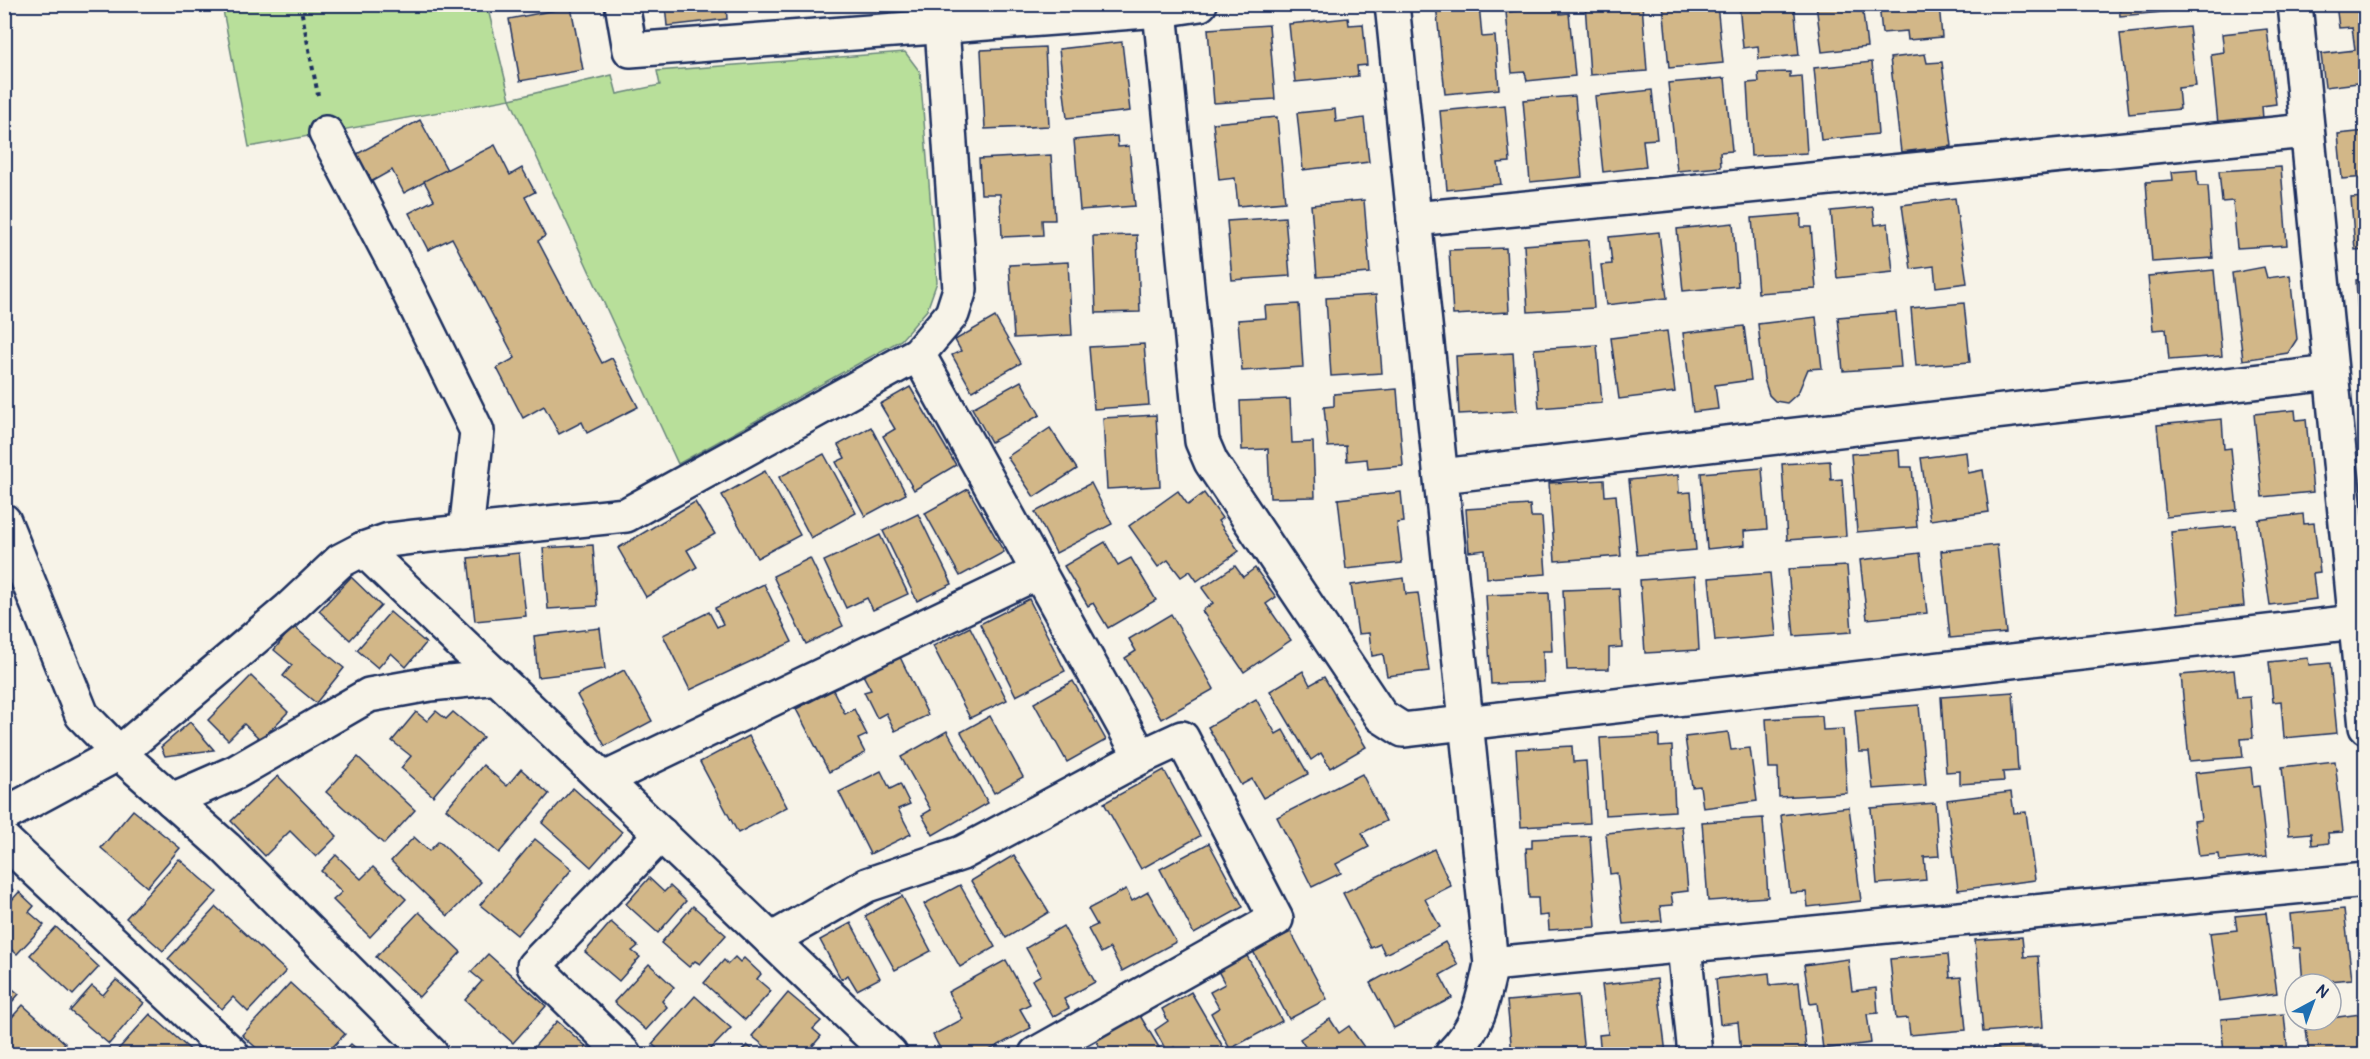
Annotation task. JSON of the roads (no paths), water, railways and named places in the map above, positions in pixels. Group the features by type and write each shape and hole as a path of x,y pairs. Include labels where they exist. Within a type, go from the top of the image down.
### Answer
{"street":[{"path":"622,4 630,50 1160,10 1200,4"},
{"path":"1392,4 1491,964 1479,1015 1452,1054"},
{"path":"2295,4 2366,727"},
{"path":"1160,10 1202,441 1211,462 1381,716 1403,730 2355,622"},
{"path":"4,815 118,753 289,609 340,561 363,549 388,540 626,515 918,354 952,314 960,289 942,27"},
{"path":"1413,219 2307,131"},
{"path":"326,133 395,264 477,431 466,532"},
{"path":"918,354 1140,757"},
{"path":"1441,476 2331,373"},
{"path":"4,521 82,715 118,753 226,848 430,1054"},
{"path":"363,549 891,1054"},
{"path":"605,779 1038,572"},
{"path":"172,800 236,772 369,695 430,684 498,677"},
{"path":"771,940 867,885 962,853 1140,757 1182,738 1276,919 1036,1054"},
{"path":"624,1054 534,966 661,834"},
{"path":"4,840 232,1054"},
{"path":"1491,964 2366,879"},
{"path":"1684,946 1695,1054"}]}
